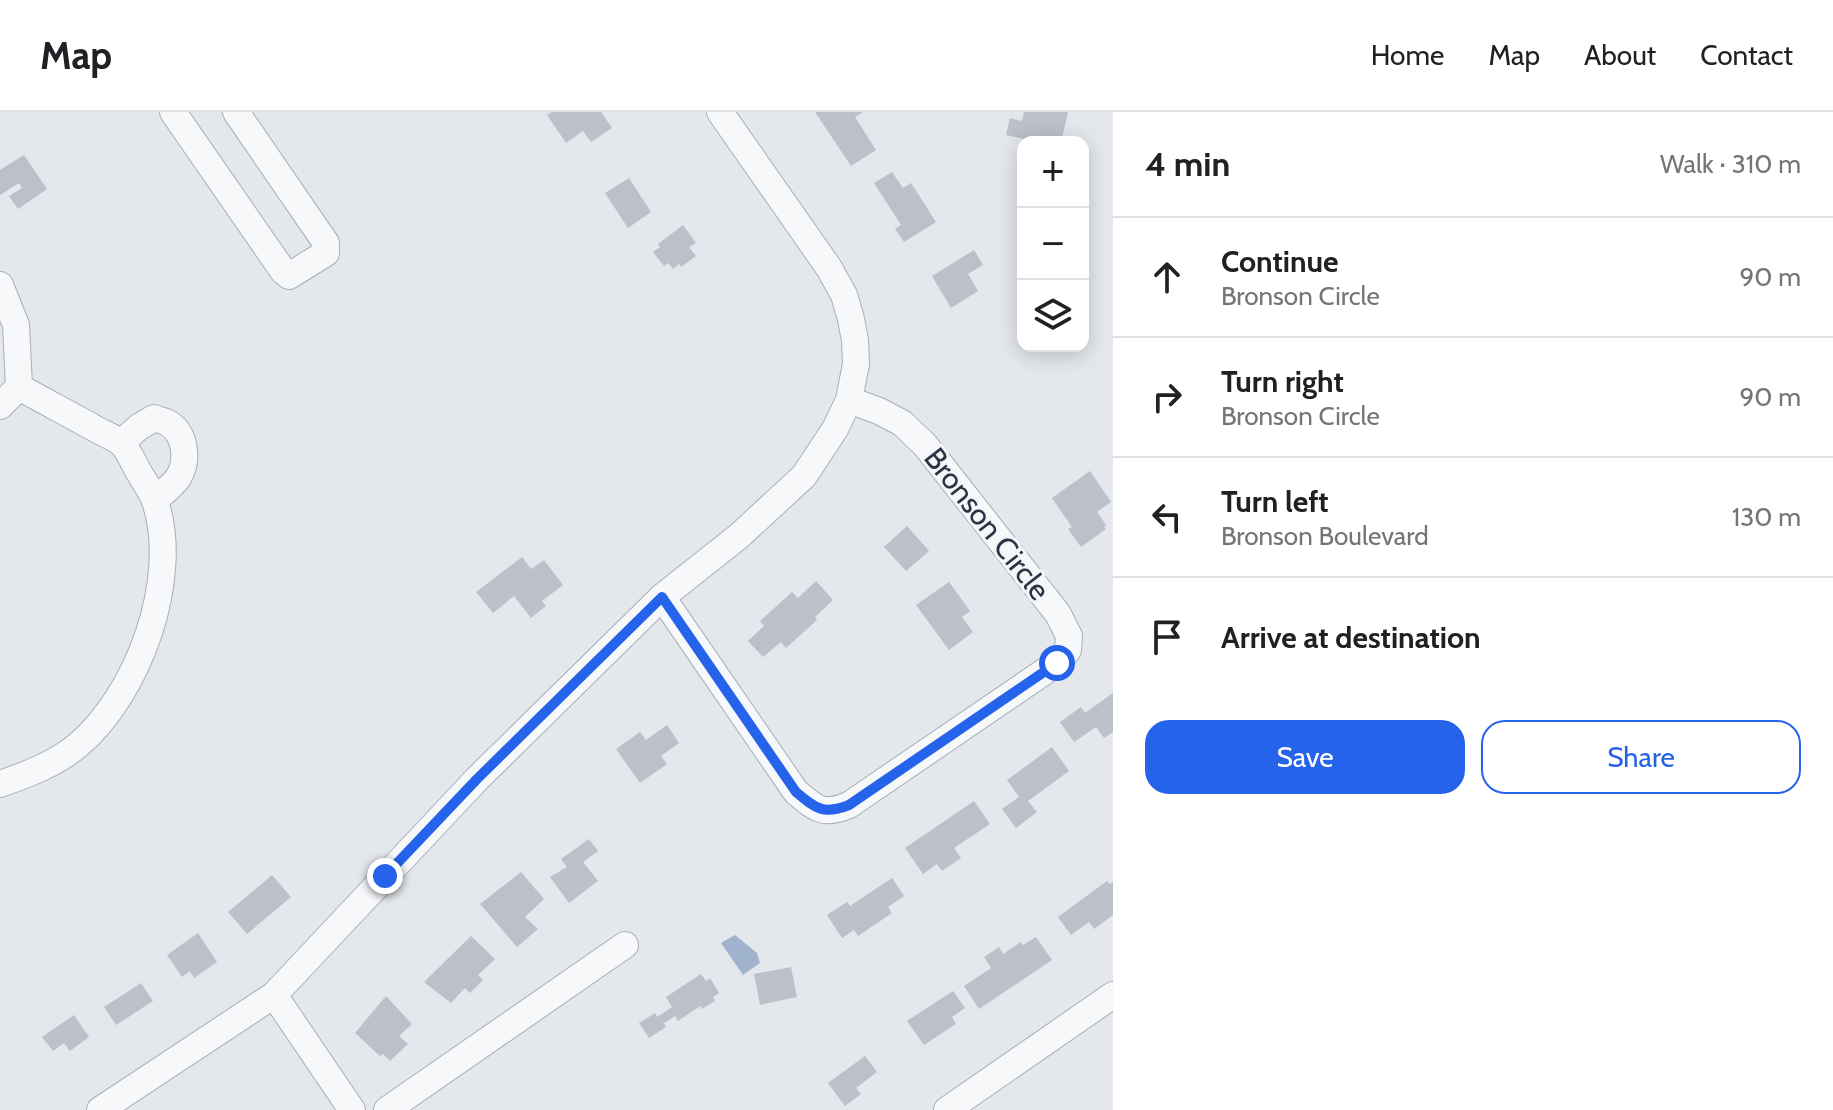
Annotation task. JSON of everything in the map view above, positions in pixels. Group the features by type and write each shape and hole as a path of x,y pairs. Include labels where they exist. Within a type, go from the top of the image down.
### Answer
{"street":[{"path":"173,112 289,276 326,253 326,243 236,112"},
{"path":"100,1110 274,995 477,779 662,597 739,536 804,476 835,429 849,400 856,364 855,340 844,295 829,268 720,112"},
{"path":"0,285 16,325 19,387 0,406"},
{"path":"0,784 49,763 76,747 113,705 134,673 151,627 162,559 155,500 121,443 19,387"},
{"name":"Bronson Circle","path":"662,597 796,792 822,810 835,811 849,805 1057,663 1068,650 1069,636 1058,614 925,445 902,423 849,400"},
{"path":"121,443 154,418 167,422 177,432 183,443 183,467 178,478 155,500"},
{"path":"387,1110 625,945"},
{"path":"274,995 352,1110"},
{"path":"947,1110 1113,995"}],"water":[{"path":"735,935 757,953 760,963 743,975 721,943"}],"building":[{"path":"552,112 601,112 612,128 591,142 583,131 566,143 547,115"},
{"path":"815,112 863,112 855,117 876,150 851,166"},
{"path":"1024,112 1068,112 1062,136 1006,135 1010,118 1022,121"},
{"path":"24,155 47,189 18,209 9,196 22,188 19,183 0,195 0,170"},
{"path":"892,172 903,188 911,183 936,222 904,242 895,229 901,225 874,183"},
{"path":"629,178 651,212 628,228 605,193"},
{"path":"683,225 696,243 689,247 696,256 681,267 679,264 673,269 668,263 664,266 653,252 660,247 658,244"},
{"path":"974,250 983,265 968,274 978,291 951,308 932,276"},
{"path":"1090,471 1111,502 1097,512 1106,529 1081,547 1068,529 1072,527 1052,498"},
{"path":"907,526 929,551 906,571 884,547"},
{"path":"522,557 531,569 544,560 563,585 542,601 546,606 531,618 514,596 493,613 476,592"},
{"path":"816,581 833,600 815,617 817,620 786,648 781,642 763,657 748,641 764,626 760,621 792,592 798,598"},
{"path":"949,582 970,611 962,617 973,632 949,650 916,605"},
{"path":"1113,693 1113,732 1104,738 1096,727 1074,742 1060,722 1081,707 1085,713"},
{"path":"667,725 679,743 661,756 667,764 640,783 616,749 640,732 646,740"},
{"path":"1052,747 1069,771 1028,801 1037,812 1016,828 1002,809 1019,797 1007,780"},
{"path":"974,801 990,824 954,848 961,858 942,871 937,864 923,874 905,848"},
{"path":"589,839 598,851 583,862 598,881 569,903 550,877 567,867 561,859"},
{"path":"521,872 544,899 525,917 538,929 517,947 480,904"},
{"path":"272,875 291,897 247,934 228,912"},
{"path":"892,878 904,896 888,907 892,913 858,936 854,930 842,938 827,915 847,902 850,906"},
{"path":"1107,881 1110,884 1113,882 1113,915 1094,929 1089,922 1071,935 1058,917"},
{"path":"198,933 217,962 194,978 190,971 182,977 167,955"},
{"path":"471,936 495,959 478,975 483,980 470,993 465,988 451,1003 424,982"},
{"path":"1036,937 1052,960 979,1009 964,986 991,968 984,957 999,947 1003,954 1021,942 1023,945"},
{"path":"791,967 797,997 760,1005 754,974"},
{"path":"701,974 706,981 710,978 719,993 713,997 715,1001 702,1009 700,1006 678,1021 675,1016 664,1023 666,1027 649,1038 639,1023 655,1013 657,1017 672,1007 666,997"},
{"path":"141,983 153,1001 116,1025 104,1007"},
{"path":"953,991 965,1008 952,1017 956,1024 924,1045 907,1021"},
{"path":"386,996 412,1024 399,1036 408,1044 390,1061 355,1033"},
{"path":"74,1015 89,1037 70,1051 64,1043 53,1051 42,1037"},
{"path":"865,1056 877,1072 856,1088 861,1094 845,1106 828,1083"}],"route":[{"path":"385,876 477,779 662,597 796,792 822,810 835,811 849,805 1057,663"}]}
